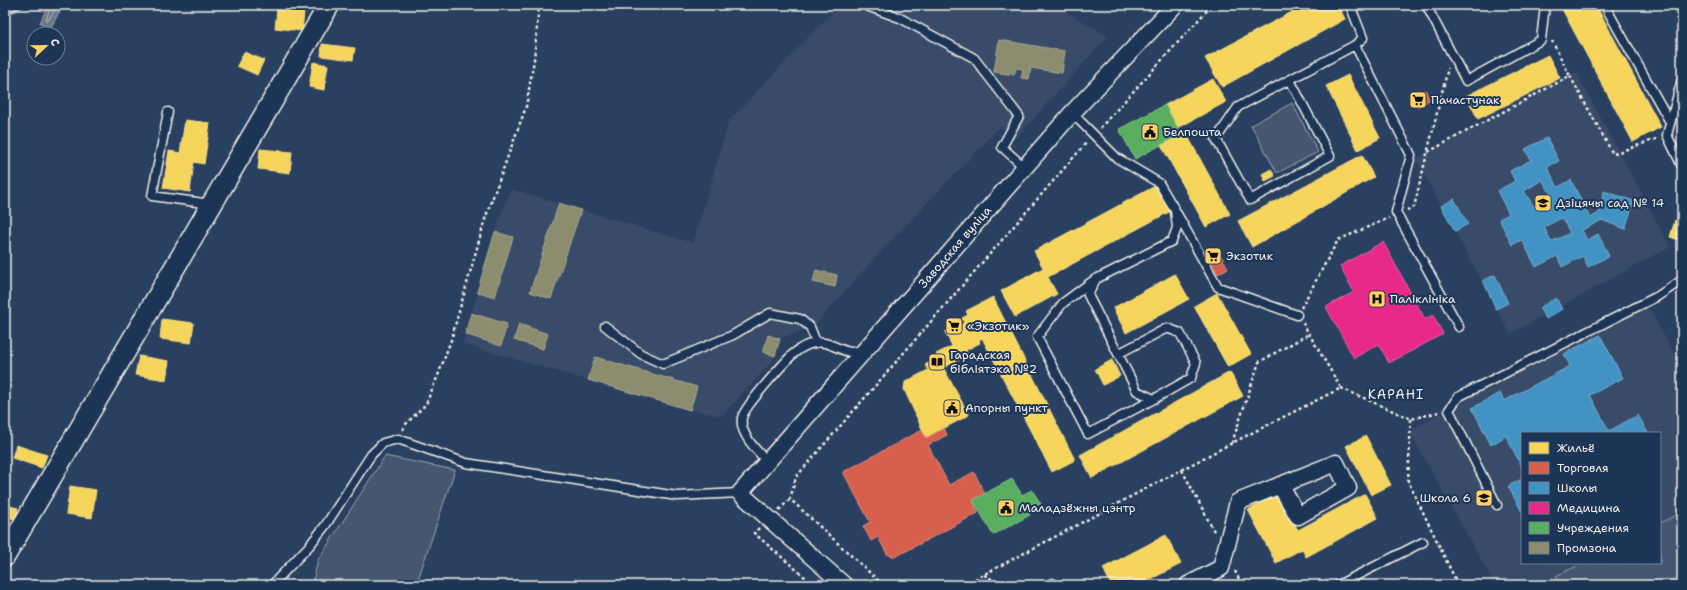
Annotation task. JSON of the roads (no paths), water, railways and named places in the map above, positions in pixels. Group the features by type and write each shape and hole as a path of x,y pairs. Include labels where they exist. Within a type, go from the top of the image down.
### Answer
{"street":[{"path":"5,556 329,5"},
{"name":"Заводская вуліца","path":"740,493 1072,113 1176,5"},
{"path":"1188,585 1221,568 1238,502 1280,485"},
{"path":"740,493 844,585"}],"lane":[{"path":"864,5 900,18 974,58 1019,116 1002,147 1024,167"},
{"path":"1290,80 1330,156 1250,200 1216,138 1238,107 1355,45 1363,38 1350,5"},
{"path":"1426,5 1466,80 1541,40 1545,5"},
{"path":"1608,5 1605,6 1670,122"},
{"path":"1680,5 1682,9"},
{"path":"1355,45 1410,155 1396,212 1459,328"},
{"path":"1682,79 1667,135 1682,166"},
{"path":"168,112 152,196 212,204"},
{"path":"1072,113 1117,158 1159,183 1218,287 1297,315"},
{"path":"1118,354 1167,328 1180,333 1196,363 1192,378 1088,434 1037,337 1063,303 1096,279 1172,241 1177,228 1175,210"},
{"path":"1096,279 1088,295 1137,391 1154,399"},
{"path":"1497,505 1449,410 1458,397 1658,296 1682,280"},
{"path":"605,326 641,354 663,364 733,335 770,312 800,319 810,327 816,342"},
{"path":"768,462 750,444 743,427 741,418 747,407 794,354 804,346 816,342 827,343 850,352 864,351"},
{"path":"272,585 309,546 325,526 371,455 383,443 398,439 466,463 677,496 740,493"},
{"path":"1338,585 1423,542"}],"water":[{"path":"48,5 63,5 52,26 45,26 40,23"}],"waterway":[{"path":"5,15 23,5"}],"place":[{"name":"Пачастунак","path":"1418,100"},
{"name":"Белпошта","path":"1150,132"},
{"name":"Дзіцячы сад № 14","path":"1543,203"},
{"name":"Экзотик","path":"1213,256"},
{"name":"Паліклініка","path":"1377,299"},
{"name":"«Экзотик»","path":"954,326"},
{"name":"Гарадская бібліятэка №2","path":"937,362"},
{"name":"Апорны пункт","path":"952,408"},
{"name":"Школа 6","path":"1484,498"},
{"name":"Маладзёжны цэнтр","path":"1006,508"}],"district":[{"name":"КАРАНІ","path":"1396,394"}]}
